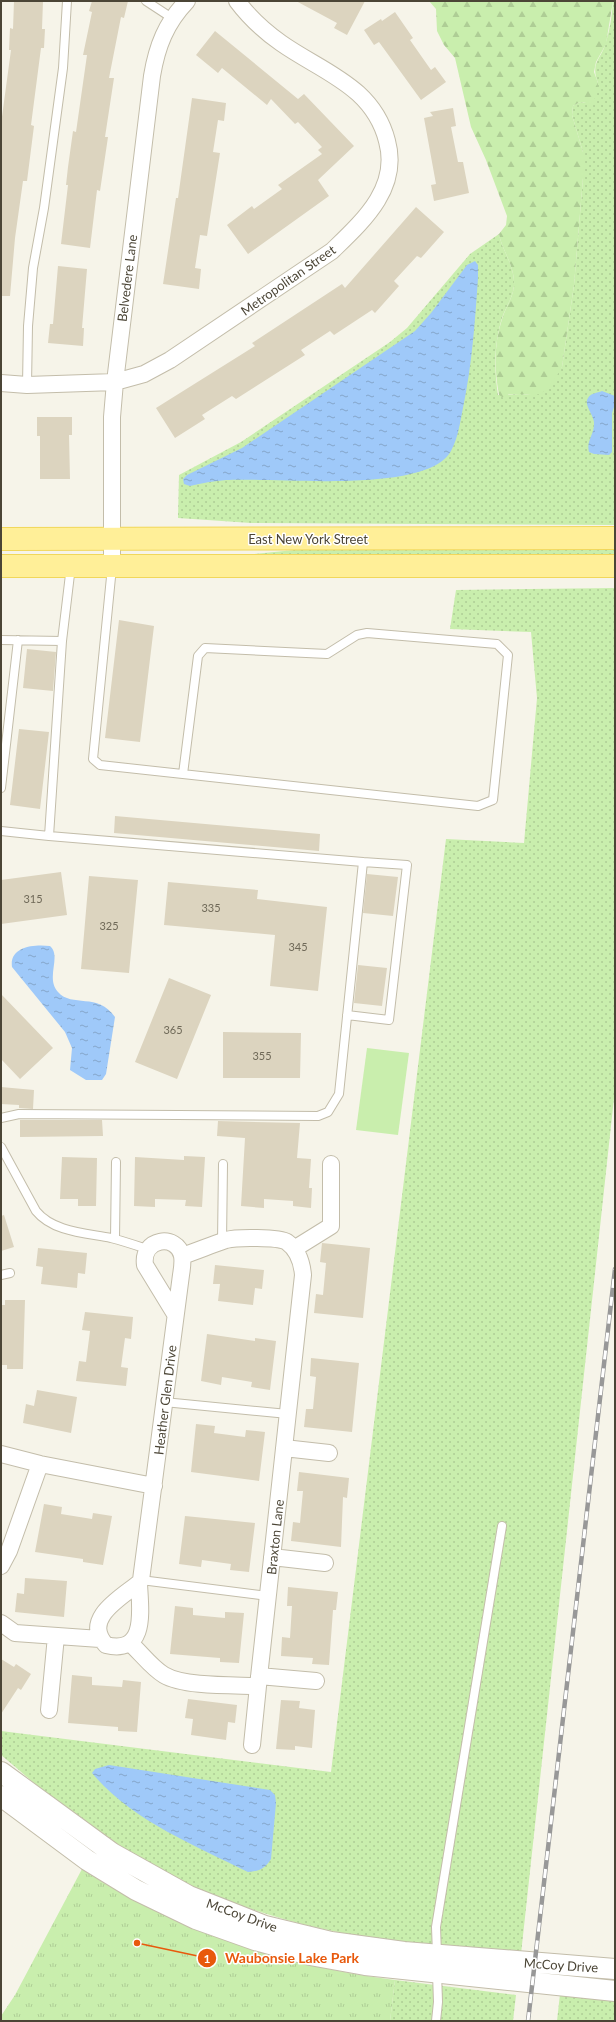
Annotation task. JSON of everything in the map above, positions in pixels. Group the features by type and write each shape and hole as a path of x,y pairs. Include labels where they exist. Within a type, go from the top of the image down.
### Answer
{"main road":[{"name":"East New York Street","path":"1,539 615,538"},
{"name":"East New York Street","path":"1,566 615,566"}],"street":[{"name":"Belvedere Lane","path":"112,566 112,417 114,382 152,76 160,42 172,18 187,1"},
{"name":"Metropolitan Street","path":"1,383 27,385 114,382 144,374 170,360 318,262 346,237 377,201 385,189 389,176 389,148 383,126 374,110 363,97 345,83 266,32 236,1"},
{"path":"175,1314 145,1265 144,1257 147,1249 162,1241 170,1242 178,1248 182,1256 228,1240 279,1239 287,1242 294,1249 331,1226 331,1164"},
{"name":"Braxton Lane","path":"252,1745 303,1275 301,1262 294,1249"},
{"name":"Heather Glen Drive","path":"130,1643 135,1638 140,1619 140,1582 154,1486 181,1275 182,1256"},
{"path":"284,1448 329,1453"},
{"path":"1,1454 40,1464 154,1486"},
{"path":"1,1566 9,1551 40,1464"},
{"path":"272,1557 326,1563"},
{"path":"140,1582 104,1612 99,1620 98,1630 100,1639 106,1645 122,1647 130,1643 164,1675 177,1680 192,1683 259,1681 316,1682"},
{"path":"1,1623 15,1633 100,1639"},
{"path":"49,1710 56,1636"},
{"name":"McCoy Drive","path":"1,1772 112,1853 189,1896 265,1926 331,1942 437,1964 615,1991"},
{"name":"McCoy Drive","path":"1,1796 87,1860 136,1890 196,1919 255,1940 310,1955 365,1965 437,1964 615,1969"}],"lane":[{"path":"27,385 28,326 33,268 44,208 62,68 67,1"},
{"path":"146,1 172,18"},
{"path":"49,836 62,640 71,566"},
{"path":"112,566 112,586 92,759 100,765 478,806 493,800 508,655 497,644 367,633 357,635 327,654 205,648 198,656 183,774"},
{"path":"1,640 62,640"},
{"path":"1,788 18,640"},
{"path":"1,831 407,865 389,1020 347,1015"},
{"path":"1,1118 18,1114 318,1116 328,1112 339,1094 363,862"},
{"path":"1,1147 36,1211 43,1220 62,1228 115,1239 147,1249"},
{"path":"115,1239 116,1162"},
{"path":"222,1242 223,1164"},
{"path":"1,1275 10,1273"},
{"path":"164,1402 288,1414"},
{"path":"436,2021 436,1927 502,1526"},
{"path":"140,1582 268,1596"}],"green space":[{"path":"429,1 613,1 606,44 596,62 594,72 598,83 597,94 592,104 580,102 573,106 572,115 583,152 583,178 574,285 562,367 553,382 541,394 509,394 504,398 499,395 496,375 497,338 502,319 512,296 514,286 512,268 502,246 499,234 506,225 507,216 486,160 471,127 455,58 444,45 437,31 436,9"},
{"path":"613,1 615,1 615,525 251,523 178,518 179,475 241,442 390,342 407,328 470,254 499,234 502,246 512,268 514,286 502,318 497,338 495,366 498,395 530,395 562,367 574,285 583,178 583,152 572,115 573,106 580,102 586,103 598,83 595,70 597,61 604,48 611,22"},
{"path":"325,547 615,547 615,556 235,556"},
{"path":"615,588 615,1089 521,1954 408,1943 318,1928 245,1907 210,1894 141,1861 109,1842 67,1811 1,1755 1,1731 331,1772 446,839 524,843 537,698 531,632 450,629 456,590"},
{"path":"367,1048 409,1053 398,1135 356,1130"},
{"path":"82,1869 155,1911 193,1928 232,1942 272,1955 312,1965 353,1974 395,1980 390,2021 1,2021 1,2016 15,1995"},
{"path":"395,1980 516,1995 513,2021 390,2021"},
{"path":"560,1994 615,1999 615,2021 557,2021"}],"water":[{"path":"475,261 478,265 478,278 473,343 466,392 458,430 451,451 436,465 412,474 382,479 347,481 226,480 190,486 184,484 183,479 187,475 242,448 415,331 431,313 467,265"},
{"path":"602,391 615,396 615,404 612,413 612,452 609,455 594,454 589,452 588,448 594,421 587,401 588,398 594,393"},
{"path":"37,945 50,946 54,955 54,986 58,992 64,997 70,999 93,1002 101,1005 108,1009 115,1017 106,1074 102,1080 86,1080 70,1070 72,1048 65,1032 12,967 12,960 15,955 24,948"},
{"path":"109,1765 270,1790 275,1795 276,1803 271,1859 261,1869 248,1872 164,1830 125,1804 108,1790 92,1773 95,1769"}],"building":[{"path":"14,1 43,1 42,29 45,29 44,48 41,48 31,125 34,126 27,181 23,181 15,238 10,296 1,296 1,124 11,50 9,50 10,28 13,29"},
{"path":"92,1 128,1 124,18 121,17 109,78 114,78 105,137 108,137 100,191 97,190 90,248 61,244 68,185 66,185 68,167 73,131 76,132 87,55 83,55 92,12 89,11"},
{"path":"296,1 365,1 347,35 334,28 337,23"},
{"path":"395,12 413,38 410,40 431,70 435,67 446,82 421,100 379,42 374,45 364,30 381,19 382,21"},
{"path":"215,31 298,99 304,94 354,146 318,180 329,196 248,254 227,225 252,206 254,209 282,189 278,185 322,154 318,150 322,147 298,122 295,124 271,99 267,105 222,68 218,73 196,55"},
{"path":"192,98 226,103 224,121 218,120 213,152 220,153 207,236 200,235 195,268 201,269 199,289 163,284 176,198 178,198"},
{"path":"453,108 456,126 451,127 458,162 463,162 469,193 434,201 431,185 436,184 424,118 433,116 430,112"},
{"path":"416,207 444,232 421,258 417,256 394,281 399,286 375,313 372,310 334,335 330,331 301,350 305,355 236,399 232,396 202,415 205,419 175,438 156,408 255,346 252,343 342,284 345,288"},
{"path":"58,266 87,269 82,328 84,328 83,346 48,343 50,324 53,324"},
{"path":"37,417 72,417 72,435 69,435 70,479 40,479 40,436 37,436"},
{"path":"119,620 154,626 140,742 105,738"},
{"path":"27,649 56,652 53,691 23,688"},
{"path":"19,729 49,732 40,809 10,805"},
{"path":"115,816 320,834 319,851 114,833"},
{"path":"61,872 67,915 1,924 1,880"},
{"path":"367,874 398,877 393,916 363,913"},
{"path":"89,876 138,880 129,973 81,969"},
{"path":"168,882 258,890 257,899 327,907 318,991 270,986 275,935 164,925"},
{"path":"358,965 387,968 382,1006 354,1003"},
{"path":"169,978 211,995 177,1079 135,1062"},
{"path":"1,994 53,1048 20,1079 1,1059"},
{"path":"223,1032 301,1033 300,1078 223,1078"},
{"path":"1,1087 34,1090 33,1109 19,1108 19,1105 1,1104"},
{"path":"20,1120 102,1120 103,1136 20,1137"},
{"path":"218,1121 300,1123 297,1158 311,1159 309,1188 312,1188 311,1208 293,1206 293,1201 264,1199 264,1208 241,1206 245,1138 217,1136"},
{"path":"184,1156 205,1157 202,1207 185,1206 186,1200 155,1199 155,1207 134,1206 135,1157 184,1160"},
{"path":"62,1157 97,1158 96,1206 78,1206 78,1199 60,1199"},
{"path":"4,1215 14,1247 1,1251 1,1216"},
{"path":"322,1243 370,1248 363,1318 314,1313 316,1294 323,1295 326,1263 320,1262"},
{"path":"38,1248 87,1253 85,1274 78,1273 77,1288 41,1284 43,1267 36,1266"},
{"path":"215,1265 264,1270 262,1289 255,1288 253,1305 218,1301 220,1284 213,1284"},
{"path":"5,1300 25,1300 23,1369 7,1369 7,1365 1,1365 1,1305 5,1305"},
{"path":"85,1312 133,1317 131,1339 125,1338 121,1367 128,1368 126,1386 76,1381 79,1361 86,1362 90,1331 82,1330"},
{"path":"207,1334 255,1341 255,1338 276,1341 270,1390 251,1387 252,1382 222,1377 221,1385 201,1381"},
{"path":"311,1358 359,1363 352,1432 304,1427 306,1409 313,1409 316,1377 310,1376"},
{"path":"37,1390 77,1397 71,1433 23,1423 26,1404 34,1406"},
{"path":"196,1424 215,1426 214,1433 245,1437 246,1430 265,1432 259,1481 191,1472"},
{"path":"299,1472 349,1478 347,1498 343,1497 341,1547 291,1541 293,1522 300,1523 303,1491 297,1491"},
{"path":"44,1504 62,1507 61,1514 92,1519 93,1513 112,1516 103,1565 83,1562 83,1559 35,1552"},
{"path":"185,1516 255,1523 249,1572 230,1570 231,1564 202,1560 201,1567 179,1564"},
{"path":"25,1578 67,1581 64,1617 15,1612 17,1593 24,1594"},
{"path":"288,1587 338,1592 336,1610 333,1610 329,1665 312,1664 313,1658 281,1656 282,1637 290,1638 292,1606 287,1606"},
{"path":"175,1606 193,1608 193,1615 225,1618 225,1612 244,1613 239,1663 220,1662 220,1658 170,1654"},
{"path":"1,1659 14,1667 16,1664 31,1674 21,1690 18,1688 1,1714"},
{"path":"72,1675 92,1677 92,1685 122,1687 123,1680 141,1682 137,1732 118,1731 118,1727 68,1723"},
{"path":"188,1699 237,1705 235,1723 228,1722 226,1740 191,1735 193,1719 185,1718"},
{"path":"281,1700 300,1701 299,1708 315,1710 312,1748 295,1746 295,1750 276,1749"}],"railway":[{"path":"528,2021 615,1269"}],"place":[{"name":"Waubonsie Lake Park","path":"137,1943"}]}
